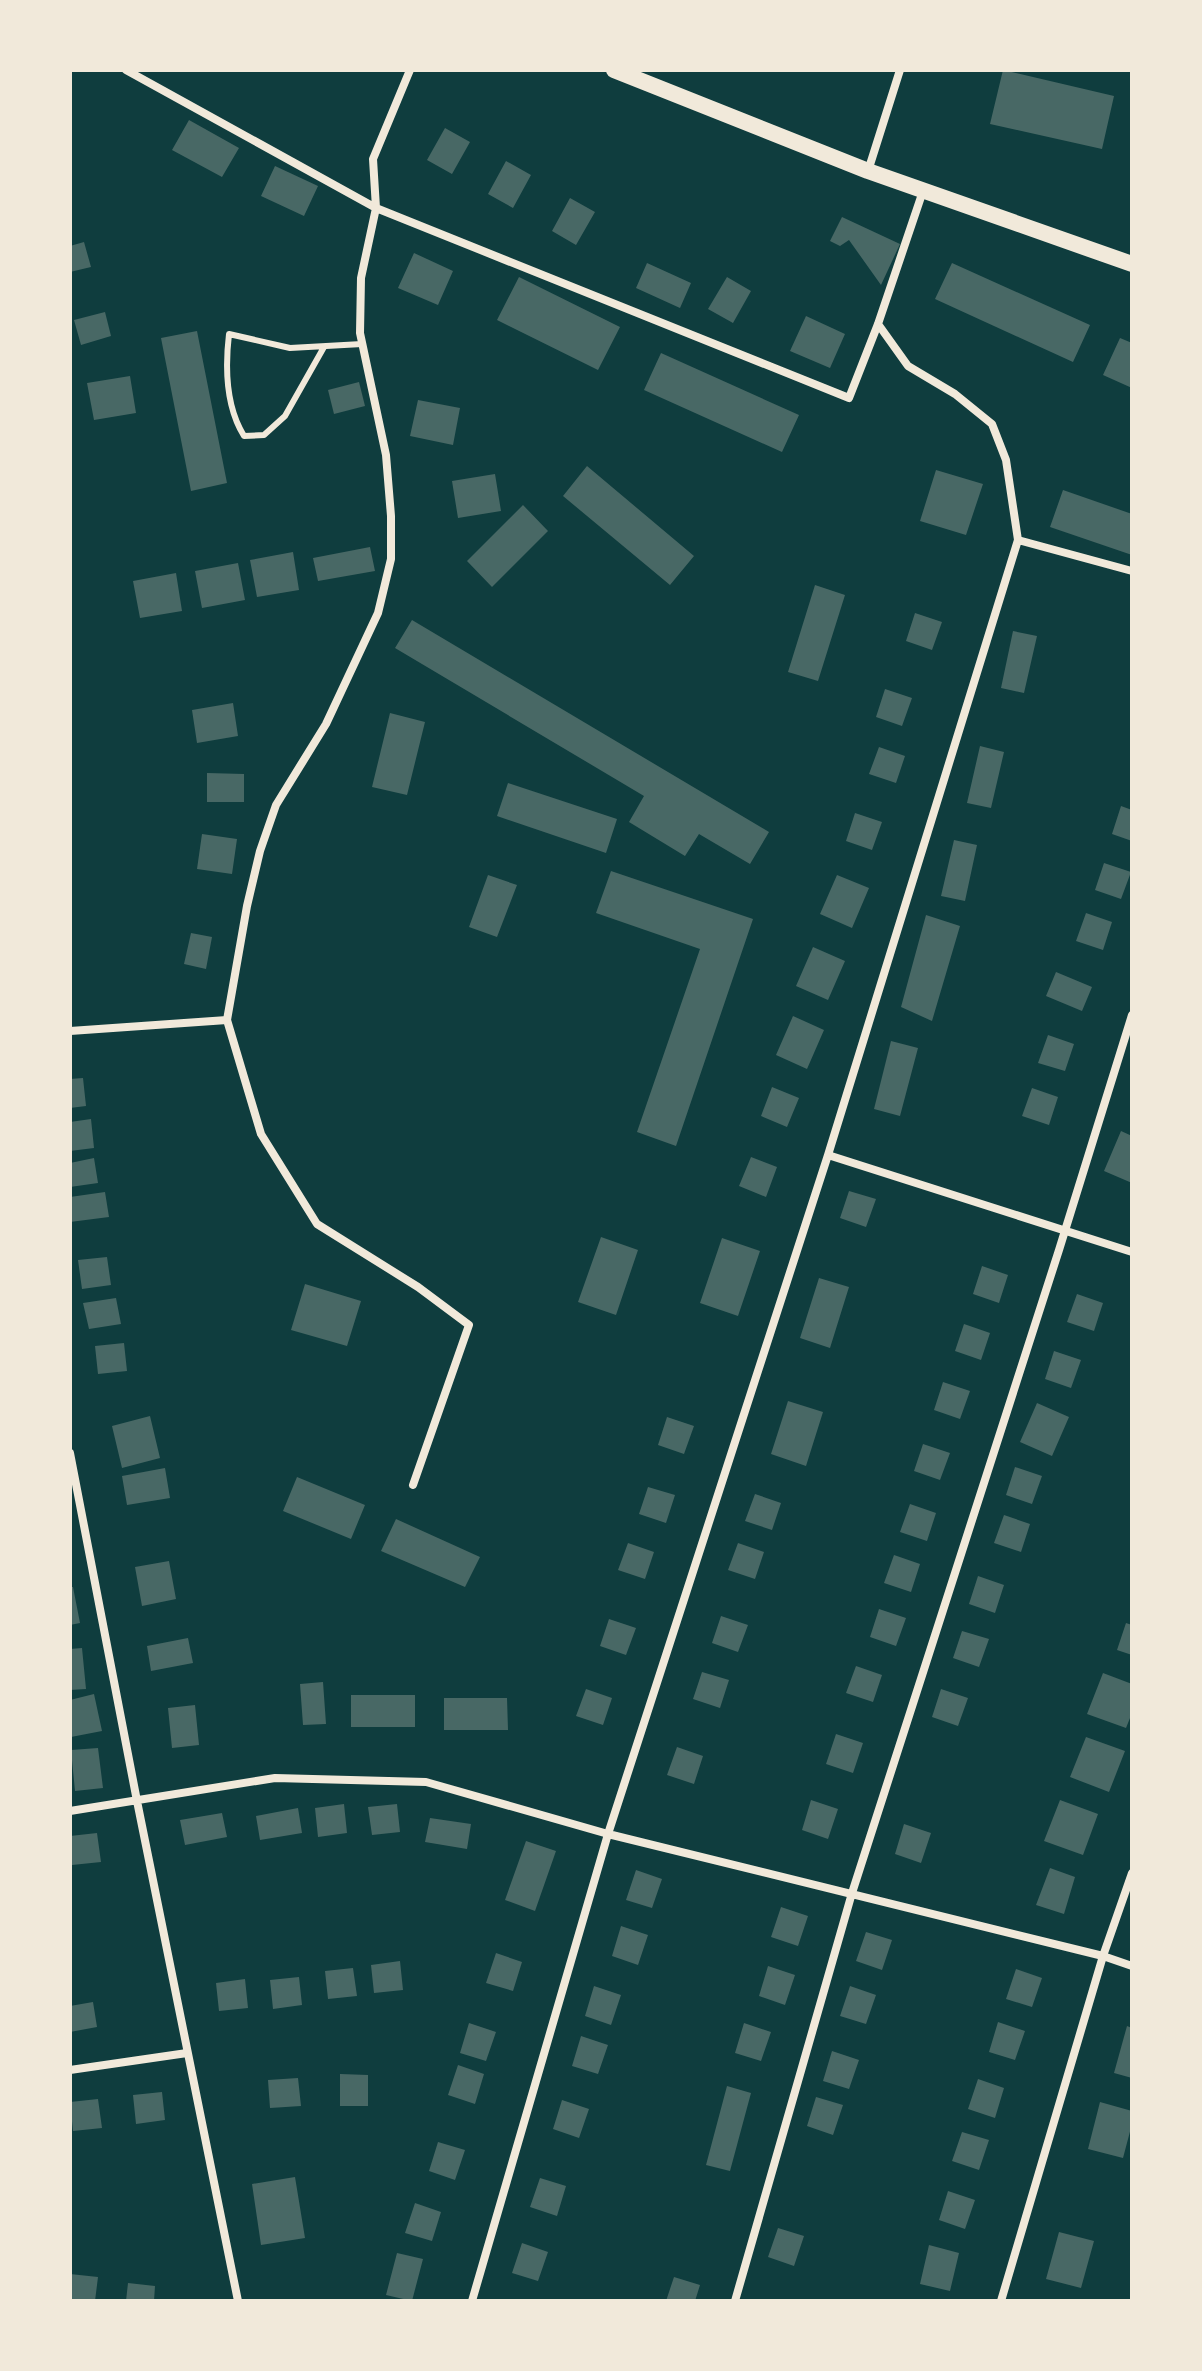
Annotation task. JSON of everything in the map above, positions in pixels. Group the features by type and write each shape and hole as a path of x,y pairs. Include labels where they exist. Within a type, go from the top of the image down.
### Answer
{"main road":[{"path":"614,70 868,171 1132,264"}],"street":[{"path":"126,70 376,208 849,398 923,191"},
{"path":"410,70 373,159 376,208 361,278 360,333 386,455 391,559 378,613 326,724 276,805 260,851 247,906 227,1020 261,1134 317,1224 418,1287 469,1325 413,1485"},
{"path":"868,171 900,70"},
{"path":"472,2301 608,1834 828,1155 1018,540 1006,460 992,424 955,394 908,366 878,324"},
{"path":"1018,540 1132,571"},
{"path":"735,2301 852,1893 1132,1015"},
{"path":"70,1031 227,1020"},
{"path":"828,1155 1132,1252"},
{"path":"70,1453 238,2301"},
{"path":"70,1811 275,1778 426,1782 608,1834 1103,1956 1132,1966"},
{"path":"1001,2301 1103,1956 1132,1873"},
{"path":"70,2070 187,2053"}],"lane":[{"path":"324,347 285,416 264,435 244,436 236,423 229,387 226,358 229,334 290,348 362,344"}],"building":[{"path":"1003,70 1114,96 1102,149 990,124"},
{"path":"189,120 239,148 222,177 172,150"},
{"path":"445,128 470,142 452,174 427,160"},
{"path":"506,161 531,175 513,208 488,194"},
{"path":"275,166 318,186 304,216 261,196"},
{"path":"570,198 595,212 576,245 552,231"},
{"path":"842,217 900,244 881,285 849,240 840,246 830,241"},
{"path":"84,242 91,267 70,272 70,246"},
{"path":"414,253 453,271 438,305 398,288"},
{"path":"647,263 691,283 680,308 636,288"},
{"path":"952,263 1090,325 1073,362 935,299"},
{"path":"519,277 620,327 598,370 497,320"},
{"path":"727,277 751,291 733,323 708,309"},
{"path":"105,312 111,336 81,345 74,320"},
{"path":"806,316 845,334 830,368 790,351"},
{"path":"197,331 227,483 191,491 161,338"},
{"path":"1120,338 1132,343 1132,388 1103,375"},
{"path":"661,353 799,415 782,452 644,390"},
{"path":"130,376 136,413 94,420 87,383"},
{"path":"359,382 365,406 334,414 328,390"},
{"path":"418,400 460,408 453,445 410,436"},
{"path":"587,466 694,556 670,585 563,496"},
{"path":"936,470 983,484 966,535 920,521"},
{"path":"495,474 501,511 458,518 452,481"},
{"path":"1063,490 1132,514 1132,555 1050,527"},
{"path":"523,505 548,531 492,587 467,561"},
{"path":"370,547 375,571 318,581 313,558"},
{"path":"293,552 299,590 257,597 250,560"},
{"path":"238,563 245,600 202,608 195,571"},
{"path":"176,573 182,611 140,618 133,581"},
{"path":"815,585 845,595 818,681 788,672"},
{"path":"915,613 942,622 932,650 906,641"},
{"path":"412,620 769,832 750,864 699,834 685,856 629,822 644,796 395,648"},
{"path":"1013,631 1037,636 1024,693 1001,688"},
{"path":"885,689 912,698 902,726 876,717"},
{"path":"233,703 238,736 197,743 192,710"},
{"path":"390,713 425,722 407,795 372,787"},
{"path":"980,746 1004,752 991,808 967,803"},
{"path":"879,747 905,756 896,783 869,774"},
{"path":"207,773 244,774 244,802 207,802"},
{"path":"508,783 617,819 606,853 497,816"},
{"path":"1121,806 1132,810 1132,841 1112,834"},
{"path":"855,813 882,822 872,850 846,841"},
{"path":"202,834 237,839 232,874 197,869"},
{"path":"954,840 977,845 965,901 941,896"},
{"path":"1104,863 1131,872 1121,899 1095,890"},
{"path":"611,871 753,919 676,1146 637,1132 700,949 596,913"},
{"path":"488,875 517,885 497,937 469,927"},
{"path":"837,875 869,888 852,928 820,914"},
{"path":"1086,913 1112,922 1103,950 1076,941"},
{"path":"926,915 960,926 932,1021 901,1007"},
{"path":"191,933 212,937 206,969 184,964"},
{"path":"813,947 845,961 828,1000 796,986"},
{"path":"1056,972 1092,987 1082,1011 1046,996"},
{"path":"793,1016 824,1030 807,1069 776,1055"},
{"path":"1048,1035 1074,1044 1065,1071 1038,1063"},
{"path":"891,1041 918,1048 900,1116 874,1109"},
{"path":"83,1078 86,1106 70,1108 70,1079"},
{"path":"772,1087 799,1098 787,1127 761,1116"},
{"path":"1032,1088 1058,1097 1049,1125 1022,1116"},
{"path":"91,1119 94,1148 70,1151 70,1122"},
{"path":"1121,1131 1132,1136 1132,1183 1104,1171"},
{"path":"751,1157 777,1167 766,1197 739,1186"},
{"path":"94,1158 98,1183 70,1187 70,1163"},
{"path":"849,1191 876,1199 866,1227 840,1218"},
{"path":"105,1192 109,1217 70,1222 70,1197"},
{"path":"601,1237 638,1250 616,1315 578,1302"},
{"path":"722,1238 760,1251 738,1316 700,1303"},
{"path":"107,1257 111,1285 82,1289 78,1260"},
{"path":"982,1266 1008,1275 999,1303 973,1294"},
{"path":"819,1278 849,1287 830,1348 800,1338"},
{"path":"305,1284 361,1301 347,1346 291,1330"},
{"path":"1077,1294 1103,1303 1094,1331 1067,1322"},
{"path":"116,1298 121,1324 89,1329 83,1303"},
{"path":"964,1324 990,1333 981,1360 955,1351"},
{"path":"124,1343 127,1371 98,1374 95,1346"},
{"path":"1054,1351 1081,1360 1071,1388 1045,1379"},
{"path":"943,1382 970,1391 960,1419 934,1410"},
{"path":"788,1401 823,1412 806,1466 771,1454"},
{"path":"1037,1403 1069,1417 1052,1456 1020,1442"},
{"path":"150,1416 160,1458 122,1468 112,1426"},
{"path":"667,1417 694,1426 684,1454 658,1445"},
{"path":"923,1444 950,1453 940,1480 914,1471"},
{"path":"1015,1467 1042,1476 1032,1504 1006,1495"},
{"path":"165,1468 170,1498 127,1505 122,1476"},
{"path":"297,1477 365,1505 351,1539 283,1511"},
{"path":"648,1487 675,1495 666,1523 639,1514"},
{"path":"755,1494 781,1503 772,1530 745,1521"},
{"path":"910,1504 936,1513 927,1541 900,1532"},
{"path":"1004,1515 1030,1524 1021,1552 994,1543"},
{"path":"396,1519 480,1557 465,1587 381,1551"},
{"path":"628,1543 654,1552 645,1579 618,1570"},
{"path":"738,1543 764,1552 755,1579 728,1570"},
{"path":"894,1555 920,1564 911,1592 884,1583"},
{"path":"169,1561 176,1599 142,1606 135,1567"},
{"path":"978,1576 1004,1585 995,1613 969,1604"},
{"path":"70,1587 73,1587 80,1623 70,1625"},
{"path":"879,1609 906,1618 896,1646 870,1637"},
{"path":"721,1616 748,1625 738,1652 712,1643"},
{"path":"609,1619 636,1628 626,1655 600,1646"},
{"path":"1126,1623 1132,1625 1132,1655 1117,1650"},
{"path":"962,1631 989,1639 979,1667 953,1658"},
{"path":"188,1638 193,1663 151,1671 147,1646"},
{"path":"82,1648 86,1689 70,1690 70,1649"},
{"path":"856,1666 882,1675 873,1702 846,1693"},
{"path":"702,1672 729,1680 720,1708 693,1699"},
{"path":"1103,1673 1132,1684 1132,1713 1126,1728 1087,1714"},
{"path":"323,1682 326,1724 303,1725 300,1684"},
{"path":"586,1689 612,1698 603,1725 576,1716"},
{"path":"941,1689 968,1698 958,1726 932,1717"},
{"path":"94,1694 102,1731 71,1737 70,1700"},
{"path":"351,1695 415,1695 415,1727 351,1727"},
{"path":"444,1698 507,1698 508,1730 444,1730"},
{"path":"195,1705 199,1745 172,1748 168,1708"},
{"path":"836,1734 863,1743 853,1773 826,1764"},
{"path":"1086,1737 1125,1751 1109,1792 1070,1777"},
{"path":"677,1747 703,1756 694,1784 667,1775"},
{"path":"98,1748 103,1788 75,1791 71,1750"},
{"path":"811,1800 838,1809 828,1839 802,1830"},
{"path":"1060,1800 1098,1814 1083,1855 1044,1841"},
{"path":"344,1804 347,1833 318,1837 315,1808"},
{"path":"397,1804 400,1832 372,1835 368,1807"},
{"path":"298,1808 302,1833 260,1840 256,1816"},
{"path":"222,1813 227,1837 185,1845 180,1820"},
{"path":"430,1818 471,1824 467,1849 425,1842"},
{"path":"904,1824 931,1833 921,1863 895,1854"},
{"path":"97,1833 101,1862 72,1865 70,1836"},
{"path":"526,1841 556,1851 535,1911 505,1900"},
{"path":"1050,1868 1075,1877 1064,1914 1036,1905"},
{"path":"636,1870 662,1879 652,1908 626,1900"},
{"path":"781,1907 808,1916 798,1946 771,1937"},
{"path":"621,1926 648,1935 638,1965 612,1956"},
{"path":"866,1932 892,1940 882,1970 856,1961"},
{"path":"496,1953 522,1962 513,1991 486,1983"},
{"path":"400,1961 403,1990 374,1993 371,1965"},
{"path":"768,1966 795,1975 785,2005 759,1996"},
{"path":"353,1968 357,1996 328,1999 325,1971"},
{"path":"1016,1969 1042,1978 1032,2007 1006,1999"},
{"path":"299,1977 302,2005 273,2009 270,1980"},
{"path":"245,1979 248,2008 219,2011 216,1983"},
{"path":"594,1986 621,1995 611,2025 585,2016"},
{"path":"850,1986 876,1995 866,2024 840,2016"},
{"path":"93,2002 97,2027 70,2032 70,2006"},
{"path":"998,2022 1025,2031 1015,2060 989,2052"},
{"path":"469,2023 496,2032 486,2061 460,2053"},
{"path":"744,2023 771,2032 761,2061 735,2053"},
{"path":"1127,2026 1132,2028 1132,2078 1114,2073"},
{"path":"581,2036 608,2045 598,2074 572,2066"},
{"path":"832,2051 859,2060 849,2089 823,2081"},
{"path":"458,2065 484,2074 475,2104 448,2095"},
{"path":"340,2074 368,2075 368,2106 340,2106"},
{"path":"298,2078 301,2106 270,2108 268,2080"},
{"path":"978,2079 1004,2088 995,2118 968,2109"},
{"path":"727,2086 751,2093 730,2171 706,2165"},
{"path":"162,2092 165,2120 136,2124 133,2095"},
{"path":"816,2097 843,2105 833,2135 807,2126"},
{"path":"98,2099 102,2128 73,2131 70,2102"},
{"path":"562,2100 589,2109 579,2138 553,2129"},
{"path":"1100,2102 1132,2111 1132,2124 1123,2158 1088,2149"},
{"path":"962,2132 989,2140 979,2170 952,2161"},
{"path":"438,2142 465,2150 455,2180 429,2171"},
{"path":"295,2177 305,2238 261,2245 252,2184"},
{"path":"540,2178 566,2186 557,2216 530,2207"},
{"path":"948,2191 975,2200 965,2229 939,2220"},
{"path":"415,2203 441,2212 432,2241 405,2233"},
{"path":"778,2228 804,2236 794,2266 768,2257"},
{"path":"1059,2232 1094,2241 1081,2288 1046,2279"},
{"path":"522,2243 548,2252 538,2281 512,2273"},
{"path":"929,2245 959,2253 950,2291 920,2284"},
{"path":"397,2253 423,2259 412,2301 386,2295"},
{"path":"70,2274 98,2277 95,2301 70,2301"},
{"path":"674,2277 700,2285 695,2301 666,2301"},
{"path":"128,2283 155,2286 154,2301 126,2301"}]}
